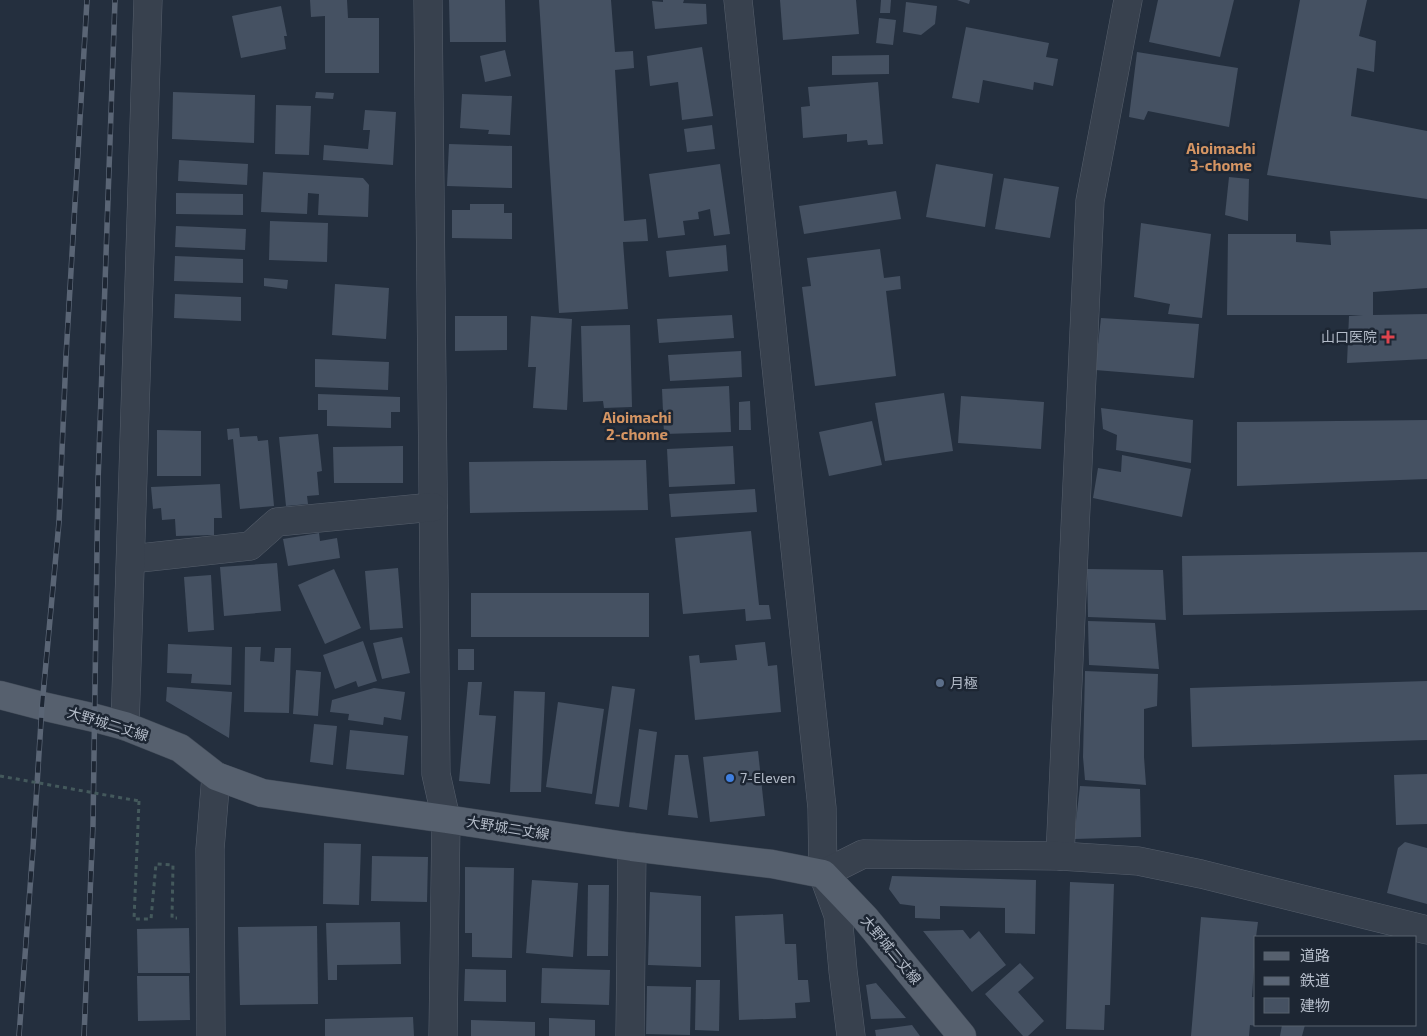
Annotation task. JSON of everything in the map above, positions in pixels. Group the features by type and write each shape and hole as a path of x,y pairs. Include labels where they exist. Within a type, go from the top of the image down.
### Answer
{"main road":[{"name":"大野城二丈線","path":"0,695 125,726 180,748 216,776 262,793 632,847 772,864 823,874 883,939 962,1036"}],"street":[{"path":"125,726 148,0"},
{"path":"428,0 436,774 446,819 443,1036"},
{"path":"738,0 822,808 823,874 838,915 842,971 850,1036"},
{"path":"1060,856 1090,201 1128,0"},
{"path":"130,559 250,546 277,522 433,507"},
{"path":"211,1036 210,849 216,776"},
{"path":"630,1036 632,847"},
{"path":"823,874 864,854 1060,856 1147,863 1201,874 1427,930"}],"path":[{"path":"0,776 139,800 134,919 151,919 156,864 173,866 172,918"}],"building":[{"path":"310,0 347,0 348,18 379,18 379,73 325,73 325,16 311,17"},
{"path":"449,0 505,0 506,42 450,42"},
{"path":"539,0 611,0 615,52 633,51 634,68 615,70 624,221 646,219 648,241 623,242 628,309 559,313"},
{"path":"663,0 684,0 683,3 706,4 707,24 655,29 652,1 663,2"},
{"path":"780,0 856,0 859,34 783,40"},
{"path":"881,0 891,0 890,13 880,13"},
{"path":"957,0 970,0 969,4"},
{"path":"1158,0 1234,0 1220,57 1149,42"},
{"path":"1300,0 1367,0 1359,36 1376,41 1374,72 1357,68 1351,116 1427,131 1427,199 1267,175"},
{"path":"906,2 937,6 935,24 921,35 903,32"},
{"path":"281,6 287,36 284,36 286,49 241,58 232,16"},
{"path":"879,18 896,20 893,45 876,43"},
{"path":"966,27 1049,43 1046,57 1058,59 1053,86 1034,82 1033,90 983,80 979,103 952,98"},
{"path":"702,47 713,116 682,120 678,82 650,86 647,56"},
{"path":"505,50 511,76 485,82 480,56"},
{"path":"1137,52 1238,68 1229,127 1148,111 1144,120 1129,117"},
{"path":"889,55 889,74 832,75 832,56"},
{"path":"878,82 883,144 868,145 867,140 847,142 847,134 803,138 801,107 810,106 808,87"},
{"path":"173,92 255,95 254,143 172,139"},
{"path":"316,92 334,93 333,99 315,98"},
{"path":"462,94 512,96 510,135 488,134 489,130 460,128"},
{"path":"276,105 311,106 309,155 275,154"},
{"path":"365,110 396,112 393,165 323,160 324,145 368,149 370,130 363,130"},
{"path":"712,125 715,149 687,152 684,129"},
{"path":"449,144 512,146 512,188 447,186"},
{"path":"179,160 248,164 247,185 178,181"},
{"path":"720,164 730,234 714,236 710,209 698,212 699,219 683,221 685,235 658,238 649,174"},
{"path":"936,164 993,174 985,227 926,217"},
{"path":"263,172 363,178 369,185 368,217 318,215 319,194 308,193 307,214 261,212"},
{"path":"1229,177 1249,179 1248,221 1225,215"},
{"path":"1004,178 1059,187 1050,238 995,229"},
{"path":"896,191 901,219 804,234 799,206"},
{"path":"176,193 243,194 243,215 176,214"},
{"path":"470,204 504,204 504,213 512,213 512,239 452,238 452,210 470,210"},
{"path":"270,221 328,223 327,262 269,260"},
{"path":"1141,223 1211,234 1202,318 1168,314 1170,304 1134,297"},
{"path":"176,226 246,229 245,250 175,247"},
{"path":"1427,229 1427,288 1373,292 1373,315 1427,314 1427,359 1347,363 1349,316 1363,315 1227,315 1228,234 1296,234 1296,242 1331,245 1330,231"},
{"path":"726,245 728,271 669,277 666,251"},
{"path":"880,249 884,278 900,276 901,289 886,291 896,376 815,386 802,287 811,286 807,258"},
{"path":"175,256 243,259 243,283 174,281"},
{"path":"264,278 288,280 287,289 264,286"},
{"path":"335,284 389,288 386,339 332,335"},
{"path":"175,294 241,297 241,321 174,318"},
{"path":"732,315 734,338 659,343 657,319"},
{"path":"455,316 507,316 507,350 455,351"},
{"path":"531,316 572,319 567,410 533,408 536,367 528,367"},
{"path":"1101,318 1199,324 1194,378 1095,370"},
{"path":"630,325 632,407 604,408 603,401 583,402 581,326"},
{"path":"741,351 742,377 670,381 668,355"},
{"path":"315,359 389,362 388,390 315,387"},
{"path":"729,386 731,432 664,434 662,389"},
{"path":"944,393 953,451 885,461 875,403"},
{"path":"318,394 400,397 400,412 391,412 391,428 327,426 327,410 318,410"},
{"path":"961,396 1044,402 1041,449 958,443"},
{"path":"750,401 751,430 739,430 739,402"},
{"path":"1101,408 1193,420 1191,463 1116,450 1117,435 1103,429"},
{"path":"1427,420 1427,479 1237,486 1237,422"},
{"path":"872,421 882,465 829,476 819,432"},
{"path":"239,428 240,437 257,436 258,441 268,440 274,506 240,509 233,439 228,440 227,429"},
{"path":"157,430 201,431 201,476 157,476"},
{"path":"318,434 322,471 317,472 319,495 307,496 308,504 286,506 279,437"},
{"path":"403,446 403,483 334,483 333,447"},
{"path":"733,446 735,484 669,487 667,449"},
{"path":"1122,455 1191,469 1182,517 1093,498 1098,468 1121,472"},
{"path":"646,460 648,510 470,513 469,462"},
{"path":"220,484 222,518 214,518 214,535 176,536 175,519 162,520 161,508 153,509 151,487"},
{"path":"755,489 757,512 671,517 669,494"},
{"path":"751,531 759,605 769,605 771,619 746,621 745,609 683,614 675,538"},
{"path":"319,533 320,541 337,538 340,558 288,566 283,539"},
{"path":"1427,552 1427,610 1183,615 1182,556"},
{"path":"277,563 281,611 224,616 220,567"},
{"path":"398,568 403,628 370,630 365,571"},
{"path":"334,569 361,628 325,644 298,585"},
{"path":"1087,569 1163,570 1166,620 1088,617"},
{"path":"211,575 214,630 188,632 184,577"},
{"path":"471,593 649,593 649,637 471,637"},
{"path":"1088,621 1155,623 1159,669 1089,665"},
{"path":"402,637 410,673 382,679 373,643"},
{"path":"363,641 377,681 358,687 356,681 335,689 323,655"},
{"path":"765,642 768,666 777,665 781,712 695,720 689,656 699,655 700,663 737,660 735,645"},
{"path":"168,644 232,647 231,685 191,683 192,674 167,673"},
{"path":"245,647 261,647 260,661 274,662 275,648 291,648 289,713 244,712"},
{"path":"458,649 474,649 474,670 458,670"},
{"path":"296,670 321,672 318,716 293,714"},
{"path":"1085,671 1158,674 1157,706 1144,709 1146,785 1085,780 1083,757"},
{"path":"1427,681 1427,740 1192,747 1190,688"},
{"path":"468,682 482,682 479,715 496,716 490,784 459,781"},
{"path":"612,686 635,689 619,807 595,804"},
{"path":"167,687 232,692 229,738 166,701"},
{"path":"374,688 405,692 401,720 384,717 383,725 348,720 349,714 330,712 332,700"},
{"path":"514,691 545,692 541,792 510,792"},
{"path":"558,702 604,709 592,794 546,787"},
{"path":"314,724 337,726 333,765 310,762"},
{"path":"639,729 657,732 647,810 629,807"},
{"path":"350,730 408,736 404,775 346,769"},
{"path":"758,751 765,816 710,822 703,757"},
{"path":"675,755 688,755 698,818 668,815"},
{"path":"1427,774 1427,824 1396,825 1394,775"},
{"path":"1080,786 1140,789 1141,837 1074,839"},
{"path":"1405,842 1427,848 1427,904 1387,893 1398,848"},
{"path":"324,843 361,844 359,905 323,904"},
{"path":"372,856 428,857 427,902 371,901"},
{"path":"465,867 514,868 512,958 472,957 472,933 465,933"},
{"path":"892,876 1036,880 1035,934 1005,933 1005,908 940,906 940,919 915,918 915,906 900,904 889,889"},
{"path":"532,880 578,883 573,957 526,953"},
{"path":"1070,882 1114,884 1110,1005 1105,1005 1104,1030 1066,1029"},
{"path":"588,885 609,885 608,956 587,956"},
{"path":"650,892 701,896 701,967 648,965"},
{"path":"783,914 785,944 796,944 798,980 808,980 810,1002 795,1003 796,1018 739,1020 735,916"},
{"path":"1201,917 1258,922 1256,936 1254,936 1252,997 1254,997 1254,1026 1250,1025 1249,1036 1191,1036"},
{"path":"400,922 401,964 337,965 337,980 328,980 326,923"},
{"path":"317,926 318,1004 240,1005 238,927"},
{"path":"189,928 190,973 138,973 137,929"},
{"path":"963,930 970,939 979,931 1006,965 972,992 923,931"},
{"path":"1020,963 1034,978 1018,992 1044,1021 1028,1036 1023,1036 985,994"},
{"path":"542,968 610,970 609,1005 541,1003"},
{"path":"465,969 506,970 506,1002 464,1001"},
{"path":"137,976 189,976 190,1020 138,1021"},
{"path":"696,980 720,980 719,1031 695,1030"},
{"path":"876,983 906,1018 871,1019 866,985"},
{"path":"647,986 691,987 690,1035 646,1034"},
{"path":"413,1017 414,1036 325,1036 325,1019"},
{"path":"549,1018 595,1020 595,1036 549,1036"},
{"path":"471,1020 535,1022 535,1036 471,1036"},
{"path":"912,1025 920,1036 876,1036 875,1030"},
{"path":"1282,1026 1305,1026 1302,1036 1280,1036"}],"railway":[{"path":"19,1036 42,706 59,522 66,356 87,0"},
{"path":"84,1036 93,825 98,482 115,0"}],"place":[{"name":"山口医院","path":"1388,337"},
{"name":"月極","path":"940,683"},
{"name":"7-Eleven","path":"730,778"}],"district":[{"name":"Aioimachi 3-chome","path":"1221,158"},
{"name":"Aioimachi 2-chome","path":"637,426"}]}
